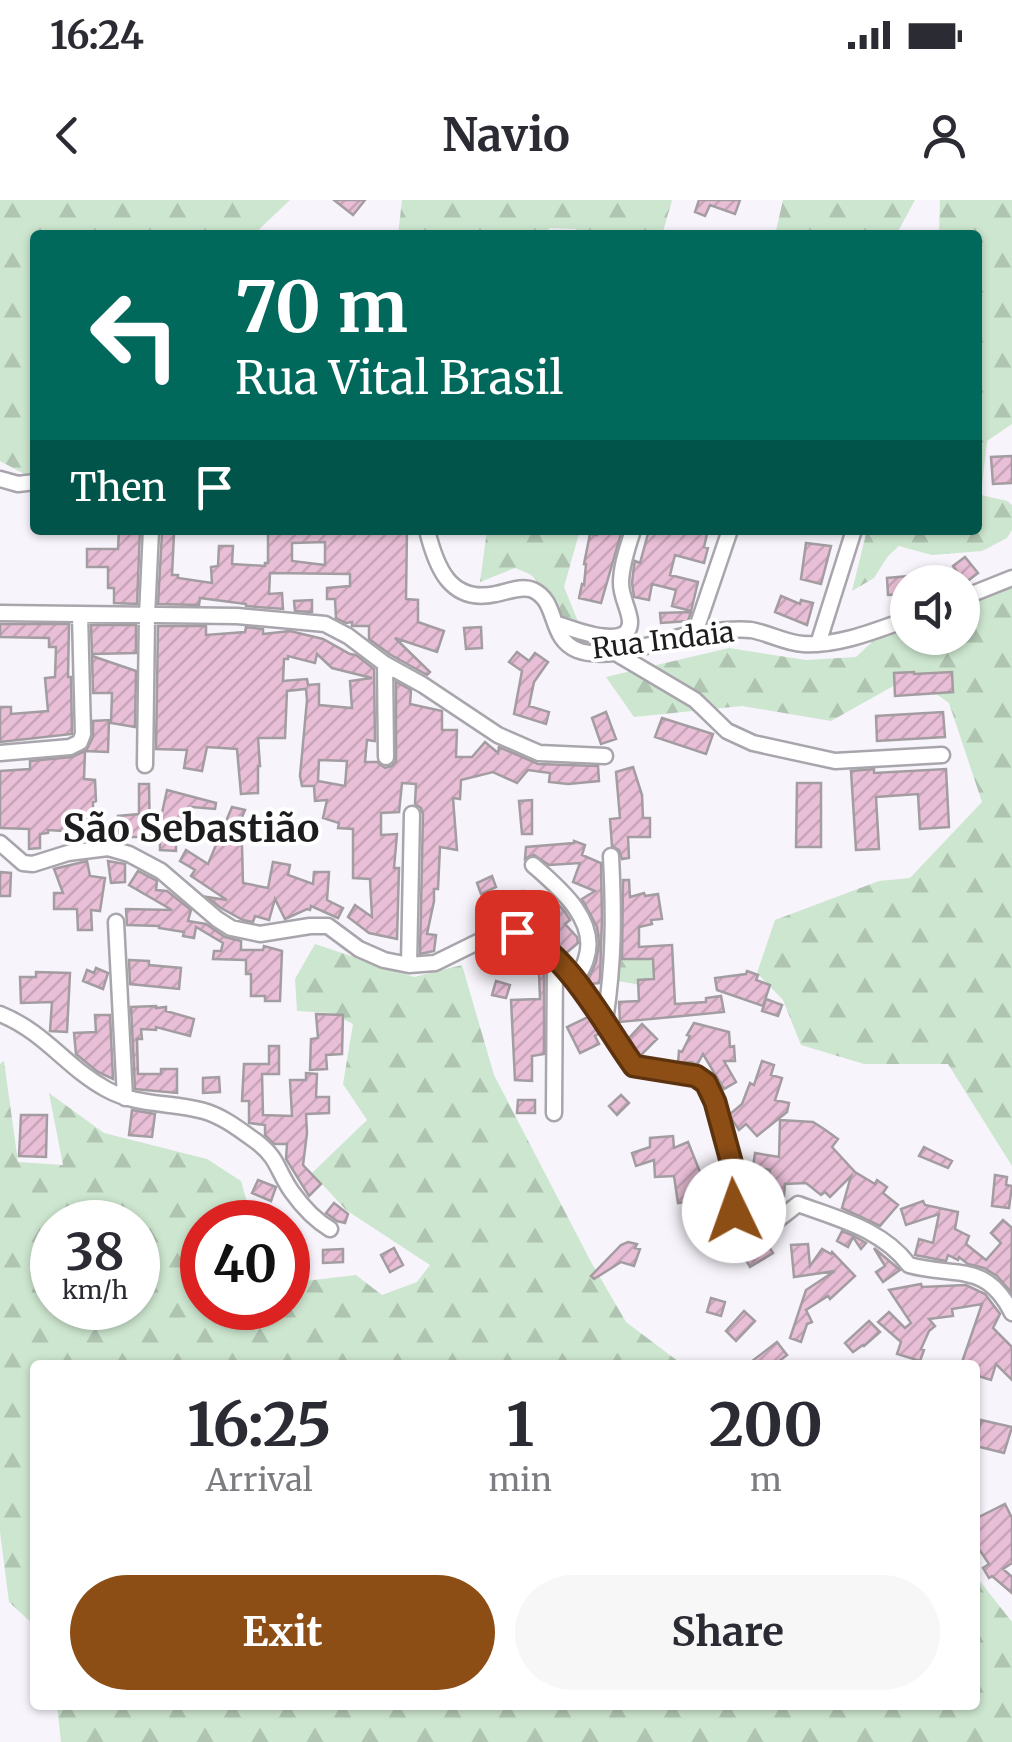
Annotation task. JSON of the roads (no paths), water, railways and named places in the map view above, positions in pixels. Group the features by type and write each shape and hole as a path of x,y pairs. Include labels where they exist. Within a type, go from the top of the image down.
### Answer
{"street":[{"path":"0,479 30,483"},
{"path":"145,765 151,535"},
{"name":"Rua Indaia","path":"429,535 437,563 453,586 482,596 523,588 534,590 550,608 560,639 584,652 644,647 696,634 754,630 798,644 818,644 890,625"},
{"path":"555,623 613,637 630,628 621,572 632,535"},
{"path":"696,634 728,535"},
{"path":"818,644 852,535"},
{"path":"980,591 1012,578"},
{"path":"0,613 236,616 325,624 498,735 525,748 540,754 604,756"},
{"path":"0,753 75,746 80,742 80,615"},
{"path":"614,651 695,700 727,731 753,744 834,761 942,754"},
{"path":"385,664 386,757"},
{"path":"409,965 412,814"},
{"path":"0,843 23,863 34,864 68,852 108,848 130,854 160,871 231,928 260,934 328,926 359,949 409,965 436,963 490,936 517,932 530,936 575,981 634,1066 696,1076 706,1083 715,1102 738,1187 734,1222 743,1231 756,1232 771,1225 798,1204 872,1233 899,1252 908,1265 986,1280 1002,1294 1012,1313"},
{"path":"605,1020 613,972 612,856"},
{"path":"533,865 564,892 582,920 588,954 575,981"},
{"path":"116,922 125,1098"},
{"path":"554,1114 555,959"},
{"path":"0,1014 47,1041 105,1089 125,1098 203,1111 234,1125 272,1154 292,1192 318,1222 330,1229"}],"district":[{"name":"São Sebastião","path":"191,828"}]}
